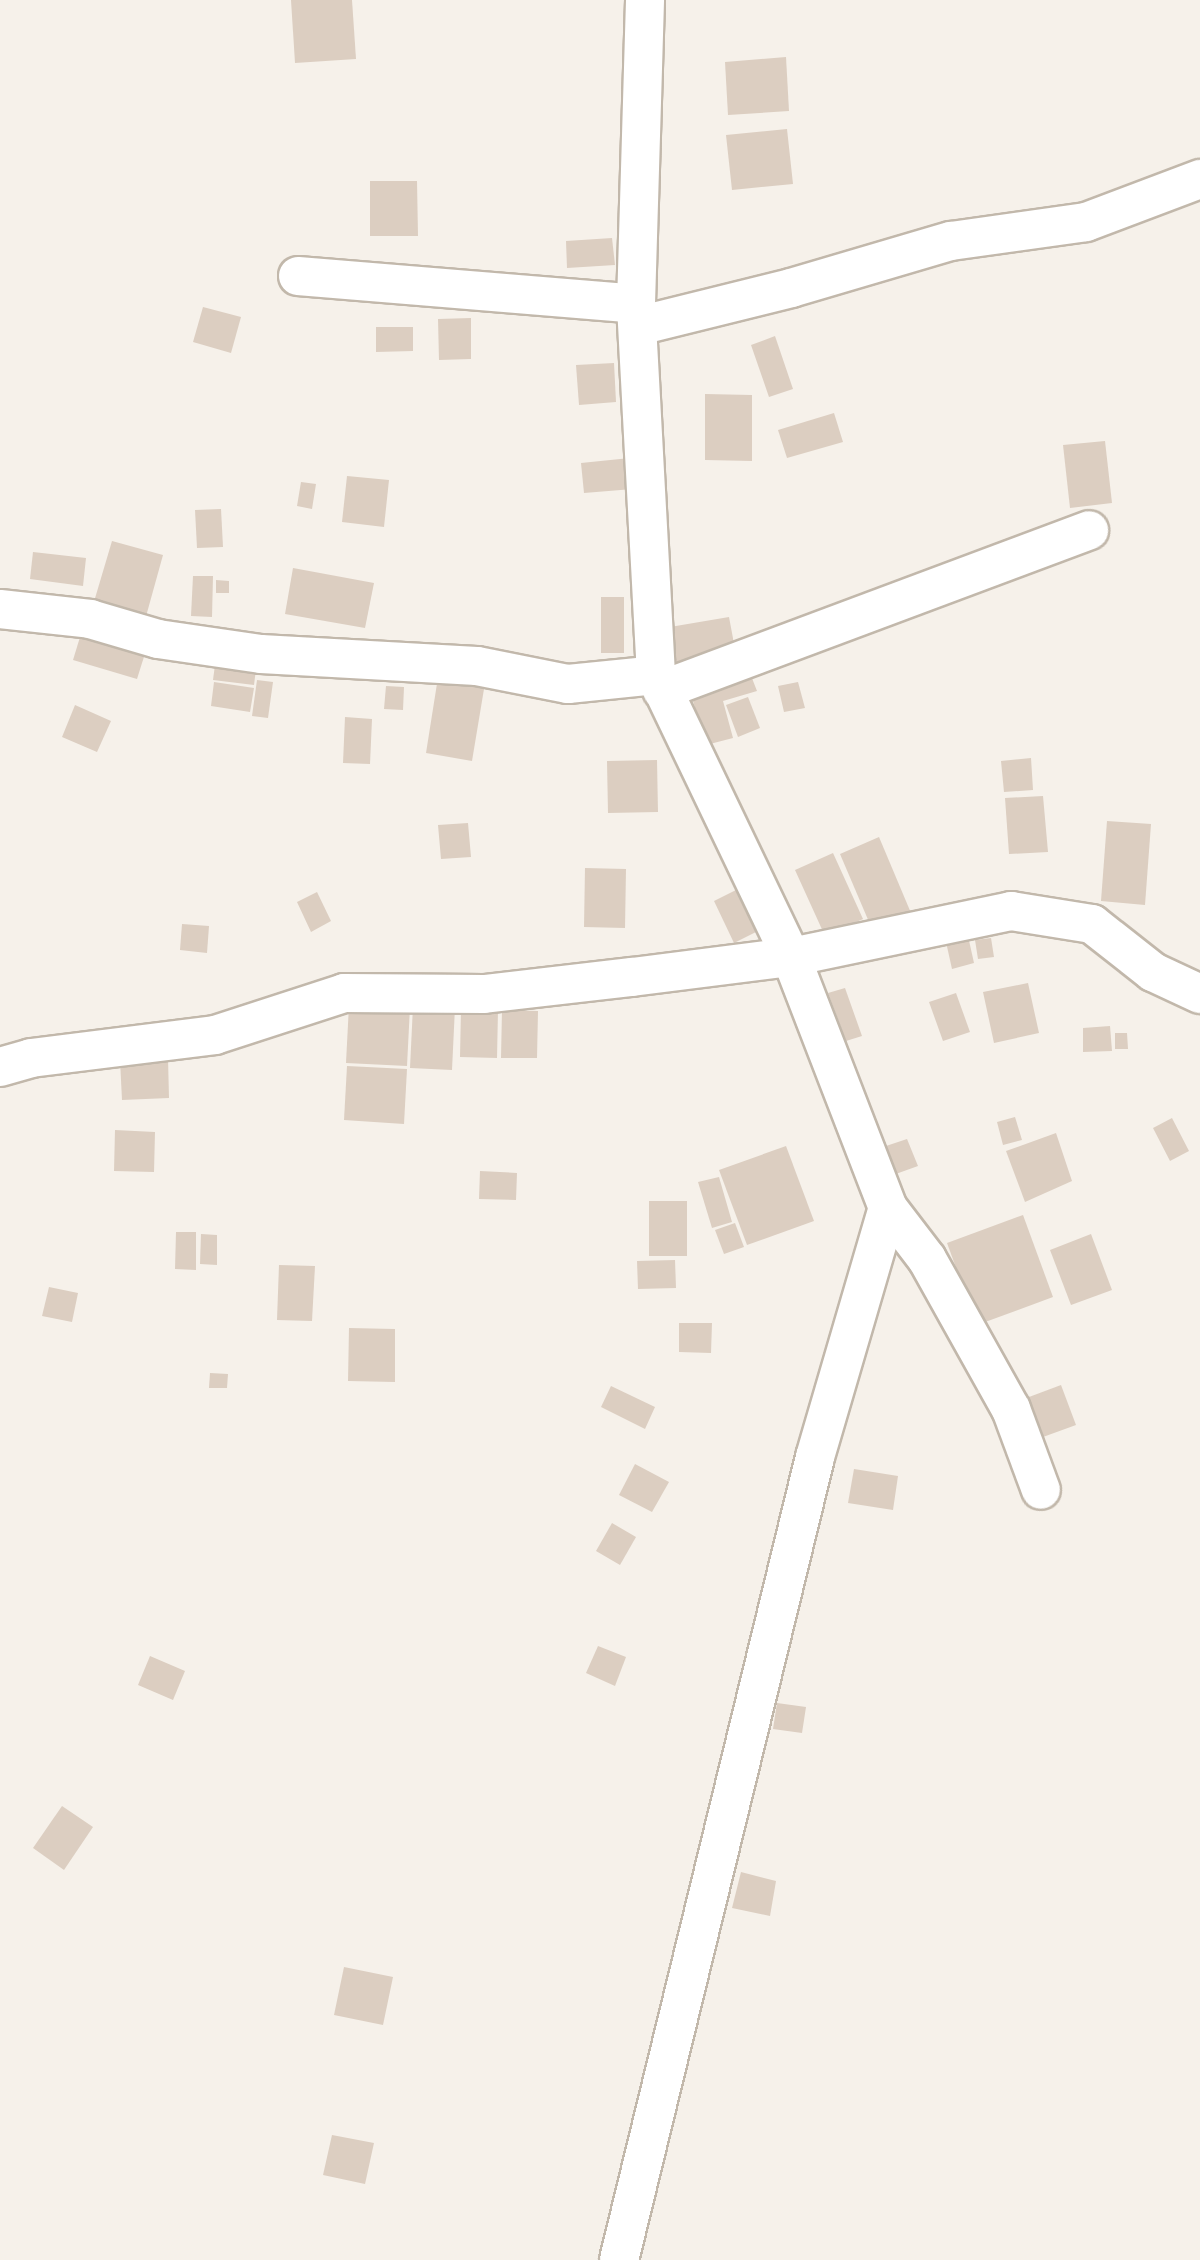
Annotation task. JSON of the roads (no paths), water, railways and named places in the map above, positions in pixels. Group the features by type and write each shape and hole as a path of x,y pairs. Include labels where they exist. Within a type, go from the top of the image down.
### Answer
{"street":[{"path":"645,0 637,315 659,682 791,957 888,1208 927,1259 1012,1409 1041,1490"},
{"path":"298,276 637,315 791,288 951,241 1086,222 1200,179"},
{"path":"0,609 90,619 158,639 261,654 478,666 568,684 659,682 1089,530"},
{"path":"0,1067 31,1058 215,1035 344,993 484,994 791,957 1012,912 1092,924 1153,972 1200,994"},
{"path":"619,2260 815,1457 888,1208"}]}
